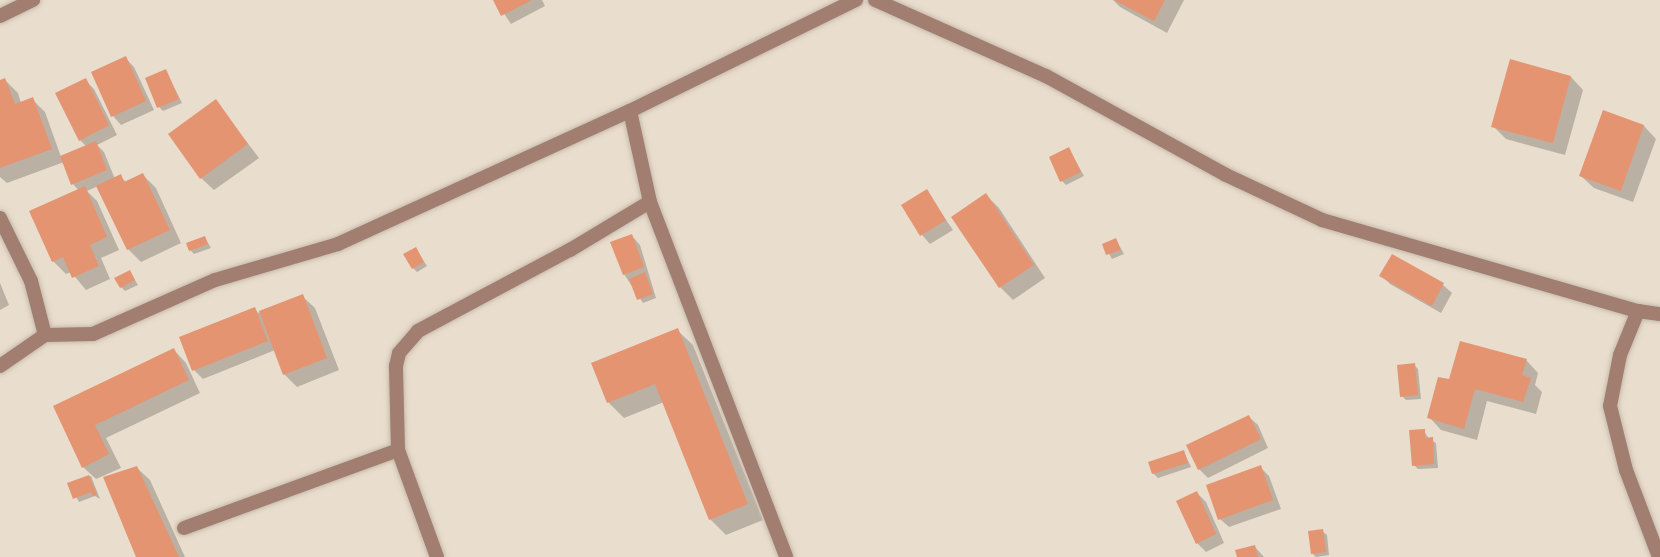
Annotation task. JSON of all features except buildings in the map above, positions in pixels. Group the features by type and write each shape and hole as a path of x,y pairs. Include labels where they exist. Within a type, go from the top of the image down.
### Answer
{"street":[{"path":"0,16 33,0"},
{"path":"0,366 45,335 93,334 215,280 338,244 630,111 856,0"},
{"path":"876,0 1046,76 1226,175 1322,220 1638,311 1660,314"},
{"path":"630,111 650,202 786,557"},
{"path":"437,557 398,450 396,366 399,353 418,331 570,250 650,202"},
{"path":"0,218 31,281 45,335"},
{"path":"1638,311 1619,355 1610,406 1626,470 1659,557"},
{"path":"184,528 398,450"}]}
